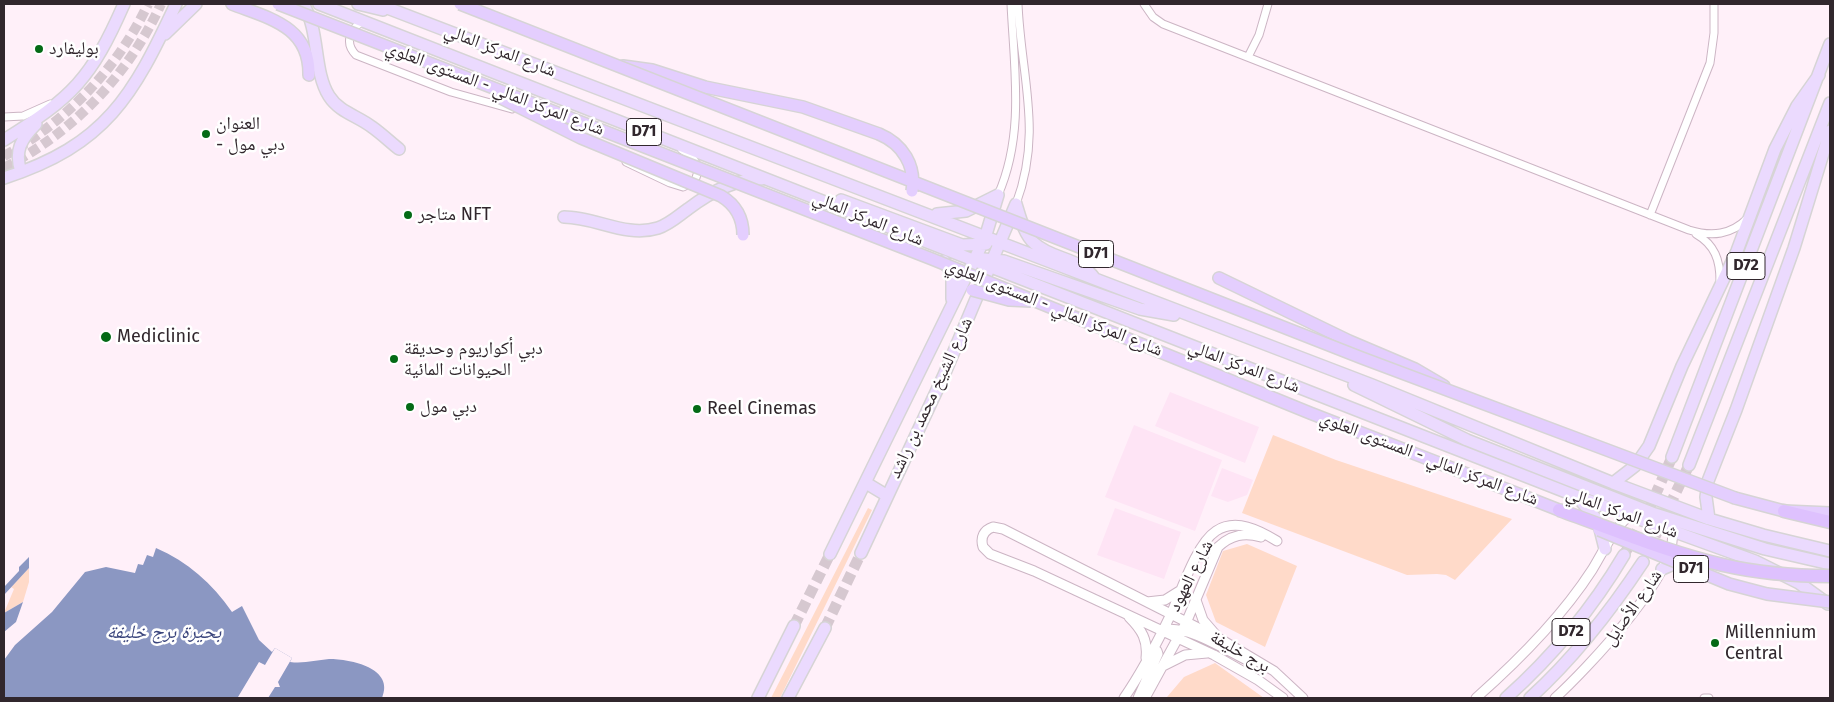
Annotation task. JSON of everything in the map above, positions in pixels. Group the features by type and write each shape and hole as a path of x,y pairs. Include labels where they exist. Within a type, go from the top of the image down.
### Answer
{"highway":[{"path":"232,4 285,26 297,37 304,50 309,63 309,74"},
{"name":"شارع المركز المالي - المستوى العلوي","path":"278,4 1037,301 1319,416 1559,510 1637,547 1729,584 1767,594 1830,604"},
{"name":"D71","path":"460,4 1456,394 1735,498 1784,511"},
{"path":"621,66 642,68 705,87 803,107 885,136 901,148 908,160 914,178 912,192"},
{"path":"473,80 504,100 552,124 721,196 737,211 743,235"},
{"path":"1219,278 1350,341 1415,369 1456,394"},
{"path":"972,290 1016,301 1037,301"},
{"path":"1559,510 1724,566 1775,574 1830,576"},
{"path":"1784,511 1830,513"},
{"path":"1784,511 1830,522"}],"main road":[{"path":"113,29 116,4"},
{"path":"4,140 46,113 66,97 93,66 124,4"},
{"path":"159,41 170,4"},
{"path":"4,178 63,154 105,122 135,84 159,41 176,4"},
{"path":"159,41 196,4"},
{"path":"303,4 310,20 322,80 328,95 341,109 372,126 399,149"},
{"name":"شارع المركز المالي","path":"319,4 974,260"},
{"path":"358,4 392,10"},
{"name":"شارع المركز المالي","path":"377,4 924,212 966,229 983,241 998,242 1435,410 1613,483 1709,519 1773,538 1830,551"},
{"name":"D72","path":"1672,457 1830,44"},
{"path":"1613,483 1635,466 1649,446 1682,366 1720,287 1785,128 1804,95 1819,75"},
{"name":"D72","path":"1689,465 1830,103"},
{"path":"21,172 17,153 21,143 46,113"},
{"path":"1709,519 1706,497 1708,481 1736,410 1794,248 1830,131"},
{"path":"564,217 579,217 628,231 656,229 725,187 742,181 767,179"},
{"path":"786,186 810,188 962,245 983,241"},
{"path":"924,212 941,214 966,211 998,196"},
{"name":"شارع الشيخ محمد بن راشد","path":"830,554 983,241 998,196"},
{"path":"1016,204 1021,221 1036,245 1080,264 1096,280"},
{"name":"شارع الشيخ محمد بن راشد","path":"861,553 886,495 944,375 998,242 1016,204"},
{"path":"962,245 968,241 966,229"},
{"path":"917,239 950,268 954,280 951,305"},
{"path":"974,260 1002,266 1140,309 1188,316"},
{"name":"شارع المركز المالي","path":"1002,266 1036,285 1576,496 1671,531 1686,530 1785,575 1830,604"},
{"path":"971,310 990,290 997,286 1036,285"},
{"path":"1302,359 1452,434 1655,514 1686,530 1830,564"},
{"path":"866,483 886,495"},
{"path":"1576,496 1598,521 1605,549"},
{"name":"شارع الأصايل","path":"1506,698 1538,668 1570,633 1599,595 1624,555"},
{"path":"1662,569 1692,558 1740,556"},
{"name":"شارع الأصايل","path":"1530,698 1562,667 1597,627 1642,562"},
{"path":"758,698 794,626"},
{"path":"788,698 825,628"}],"street":[{"path":"998,196 1010,159 1016,106 1011,4"},
{"path":"1016,204 1026,173 1031,134 1018,4"},
{"path":"1144,4 1153,17 1163,24 1689,230 1702,234 1722,233 1740,225 1751,214"},
{"path":"1248,57 1259,35 1268,4"},
{"path":"1650,215 1710,62 1714,33 1714,4"},
{"path":"363,21 353,28 349,37 353,51 361,57 445,90 520,112 670,183 683,187 690,185 698,175 697,162 667,141"},
{"path":"4,117 22,116 66,97"},
{"path":"1689,230 1709,243 1715,251 1719,261 1720,287"},
{"path":"1476,698 1547,628 1580,588 1628,516 1655,514 1671,531"},
{"name":"شارع العهود","path":"1124,698 1163,630 1204,544 1221,528 1232,525 1244,526 1277,541 1248,534 1240,535 1224,542 1214,554 1182,630 1145,698"},
{"name":"برج خليفة","path":"1123,612 990,554 983,547 984,532 998,527 1170,615 1182,630 1222,640 1274,671 1303,698"},
{"name":"شارع الأصايل","path":"1555,698 1608,645 1662,569 1673,545 1671,531"},
{"path":"1144,602 1165,600 1183,588"},
{"path":"1196,600 1203,620 1222,640"},
{"path":"1123,612 1163,630 1182,630 1274,671"},
{"path":"1123,612 1139,627 1145,637 1145,663"},
{"path":"1182,630 1214,655 1258,680 1283,698"},
{"path":"1138,698 1158,654 1157,651 1152,651"},
{"path":"1161,668 1185,655 1200,653 1214,655"},
{"path":"1704,698 1710,698"}],"shaded area":[{"path":"1170,392 1259,427 1245,463 1155,426"},
{"path":"1134,425 1222,460 1195,531 1105,497"},
{"path":"1273,435 1336,460 1512,519 1455,580 1446,575 1437,574 1407,575 1242,513"},
{"path":"1222,468 1253,480 1247,495 1228,502 1211,496"},
{"path":"868,508 872,510 780,698 771,698"},
{"path":"1115,508 1181,532 1164,579 1097,555"},
{"path":"1247,544 1297,566 1265,647 1216,622 1206,595 1223,551"},
{"path":"29,568 29,582 23,602 4,613 14,589 11,587"},
{"path":"1215,663 1264,698 1167,697 1184,677"}],"water":[{"name":"بحيرة برج خليفة","path":"156,548 179,560 198,574 232,612 242,606 259,640 272,652 275,648 292,658 290,662 300,663 338,659 369,667 377,672 382,679 384,688 382,698 4,698 4,660 15,645 52,612 85,572 106,567 135,573 138,564 143,565 147,555 153,557"},
{"path":"29,557 29,568 4,595 4,587"},
{"path":"23,602 16,622 4,632 4,613"}],"pier":[{"path":"275,648 292,658 278,682 280,687 275,687 268,698 238,697 259,662 265,665"}],"tunnel":[{"path":"4,156 48,127 88,91 122,50 148,4"},
{"path":"4,168 53,137 76,119 96,99 132,55 148,30 161,4"},
{"path":"1624,555 1650,507 1672,457"},
{"path":"1648,551 1689,465"},
{"path":"825,628 861,553"},
{"path":"794,626 830,554"}],"place":[{"name":"بوليفارد","path":"39,49"},
{"name":"العنوان - دبي مول","path":"206,134"},
{"name":"متاجر NFT","path":"408,215"},
{"name":"Mediclinic","path":"106,337"},
{"name":"دبي أكواريوم وحديقة الحيوانات المائية","path":"394,359"},
{"name":"دبي مول","path":"410,407"},
{"name":"Reel Cinemas","path":"697,409"},
{"name":"Millennium Central","path":"1715,643"}]}
